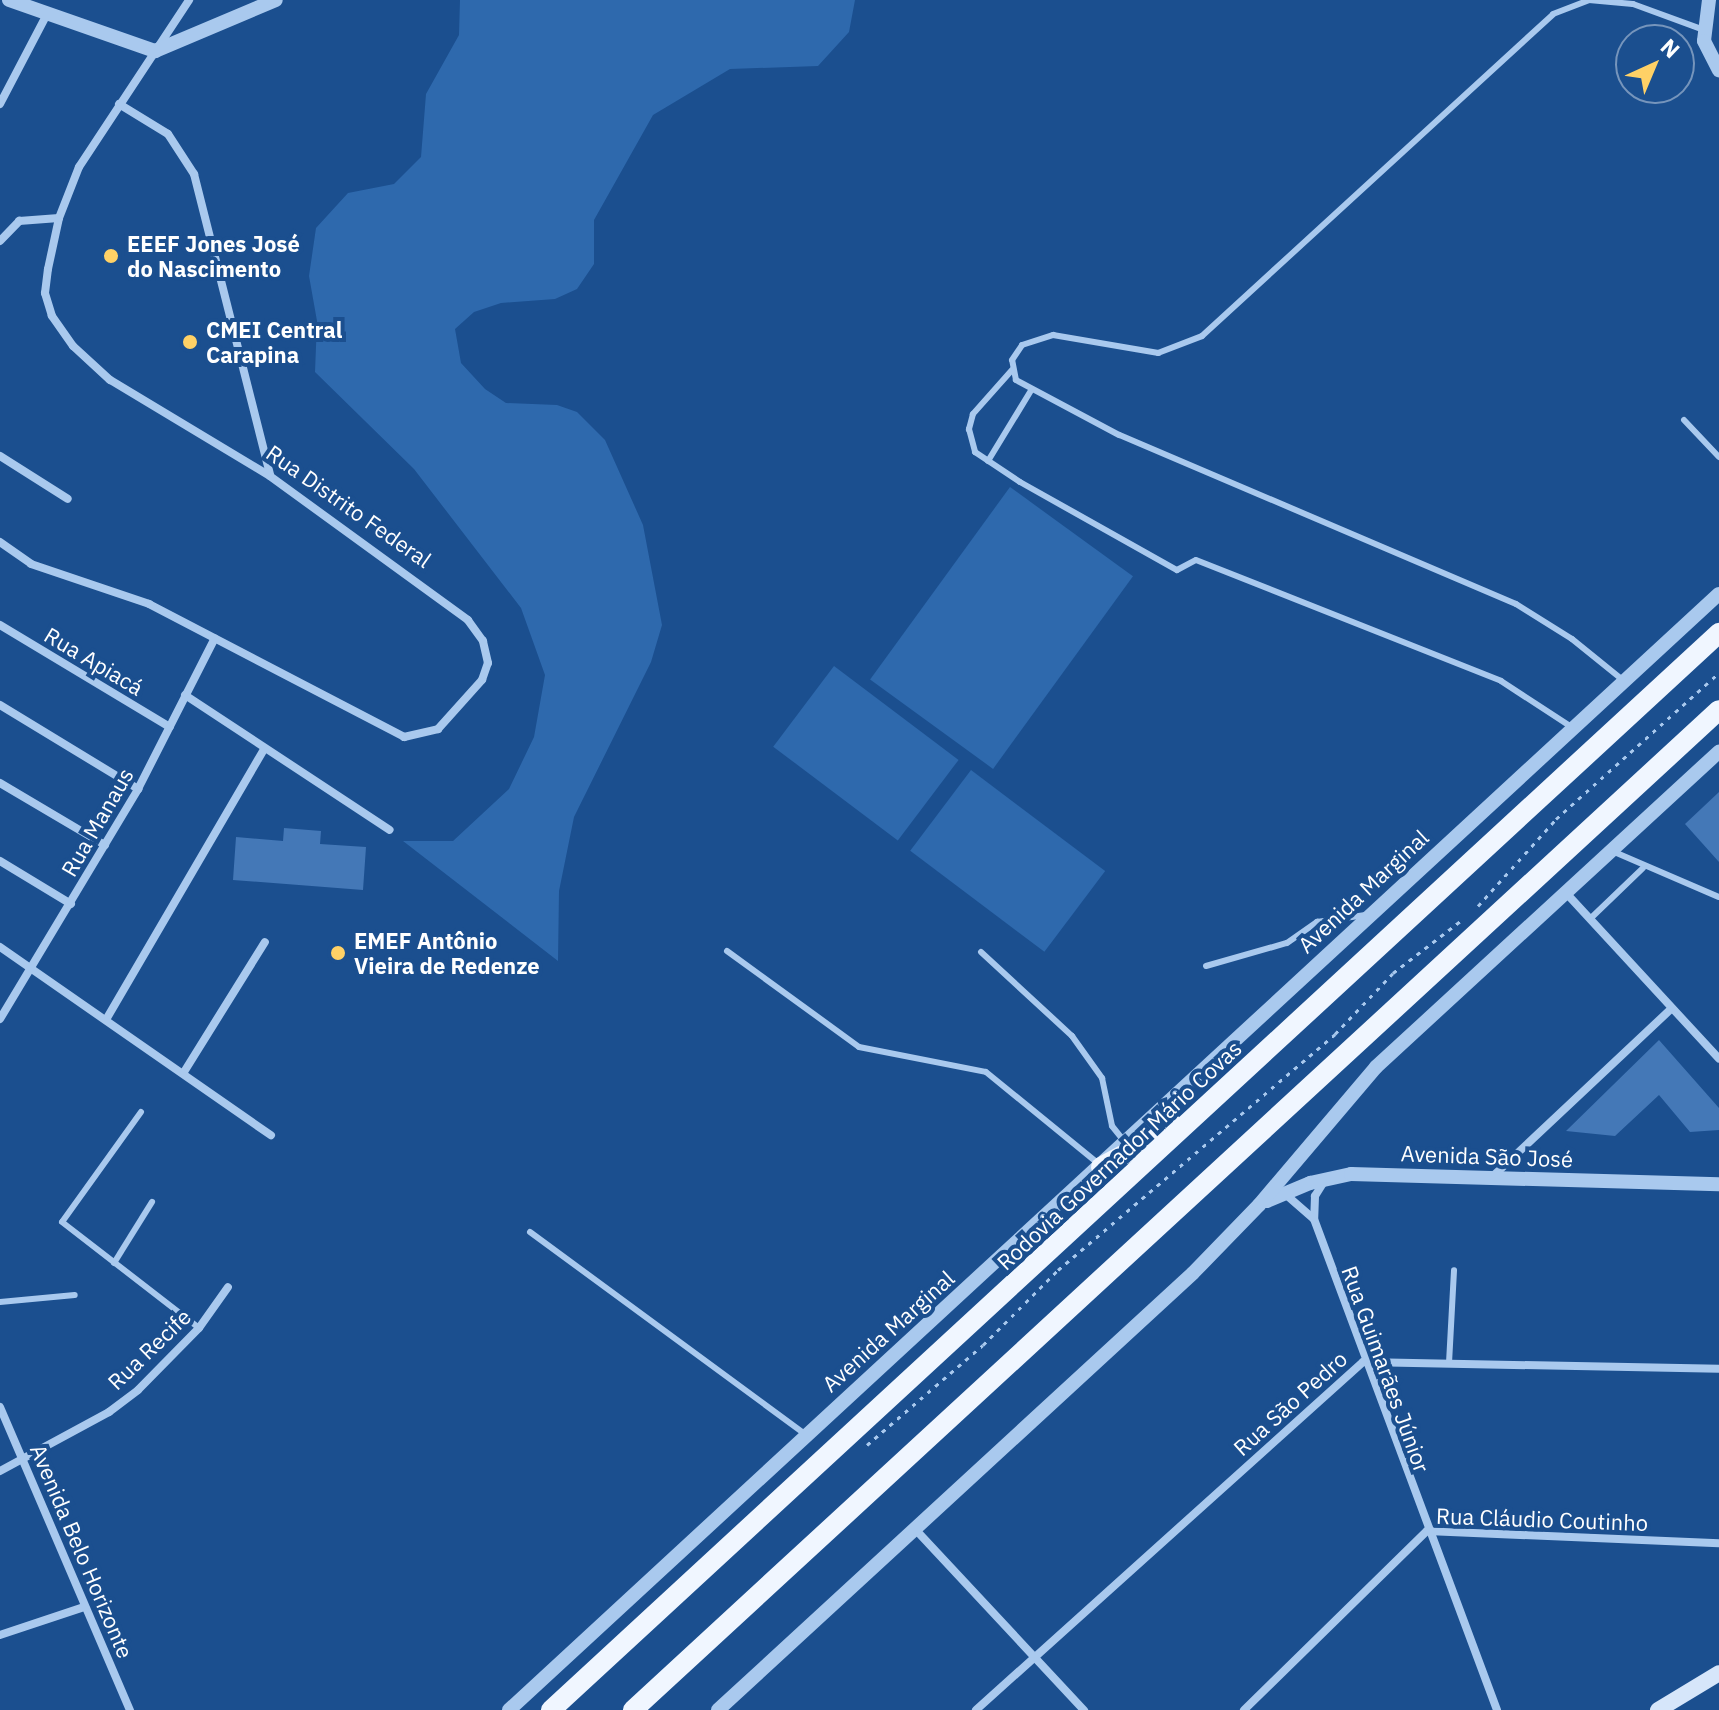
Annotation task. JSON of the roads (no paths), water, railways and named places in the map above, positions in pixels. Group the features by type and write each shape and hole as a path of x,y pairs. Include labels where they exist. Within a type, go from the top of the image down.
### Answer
{"main road":[{"name":"Rodovia Governador Mário Covas","path":"551,1710 1719,633"},
{"path":"633,1710 1719,710"},
{"path":"1101,1167 1204,1110"},
{"path":"1658,1710 1719,1673"}],"street":[{"path":"9,0 155,51 276,0"},
{"name":"Rua Distrito Federal","path":"0,542 31,564 149,604 404,737 438,729 482,680 488,663 483,641 468,620 270,476 110,380 73,346 52,316 45,293 59,218 79,167 189,0"},
{"path":"1709,0 1704,30 1719,70"},
{"path":"0,104 47,14"},
{"path":"119,104 168,134 194,174 270,476"},
{"path":"0,241 19,221 59,218"},
{"path":"0,456 68,499"},
{"name":"Avenida Marginal","path":"509,1710 1719,594"},
{"name":"Rua Apiacá","path":"0,625 170,727"},
{"name":"Rua Manaus","path":"0,1019 34,968 138,789 215,638"},
{"path":"185,695 390,830"},
{"path":"0,705 138,789"},
{"path":"107,1018 264,749"},
{"path":"718,1710 1193,1273 1259,1205 1376,1067 1719,752"},
{"path":"0,783 105,845"},
{"path":"0,861 71,904"},
{"path":"1567,894 1719,1059"},
{"path":"184,1072 265,942"},
{"path":"0,947 107,1018 271,1135"},
{"path":"1490,1178 1671,1009"},
{"name":"Avenida São José","path":"1259,1205 1282,1192 1351,1174 1719,1184"},
{"path":"1314,1219 1315,1196 1325,1180"},
{"path":"1282,1192 1314,1219"},
{"name":"Rua Guimarães Júnior","path":"1314,1219 1363,1362 1497,1710"},
{"name":"Rua Recife","path":"0,1471 109,1412 199,1328 228,1287"},
{"name":"Rua São Pedro","path":"976,1710 1363,1362 1719,1369"},
{"name":"Avenida Belo Horizonte","path":"0,1407 130,1710"},
{"path":"915,1529 1084,1710"},
{"name":"Rua Cláudio Coutinho","path":"1244,1710 1427,1531 1719,1543"},
{"path":"0,1635 84,1607"}],"lane":[{"path":"1573,728 1528,694 1486,675 1196,560 1177,570 988,461 975,452 969,429 973,414 1012,370 1022,345 1053,335 1158,353 1202,336 1553,14 1589,0 1633,4 1704,30"},
{"path":"1012,370 1016,380 1119,435 1516,604 1561,631 1624,681"},
{"path":"988,461 1032,389"},
{"path":"1684,420 1719,457"},
{"path":"1612,851 1643,868 1719,897"},
{"path":"1591,918 1643,868"},
{"path":"1206,966 1287,943 1317,922 1369,915"},
{"path":"727,951 859,1047 986,1072 1101,1167"},
{"path":"981,952 1072,1036 1102,1078 1112,1126 1126,1144"},
{"path":"141,1112 62,1222 199,1328"},
{"path":"114,1263 152,1202"},
{"path":"530,1232 806,1435"},
{"path":"1449,1363 1454,1270"},
{"path":"0,1302 75,1295"}],"place":[{"name":"EEEF Jones José do Nascimento","path":"111,256"},
{"name":"CMEI Central Carapina","path":"190,342"},
{"name":"EMEF Antônio Vieira de Redenze","path":"338,953"}]}
